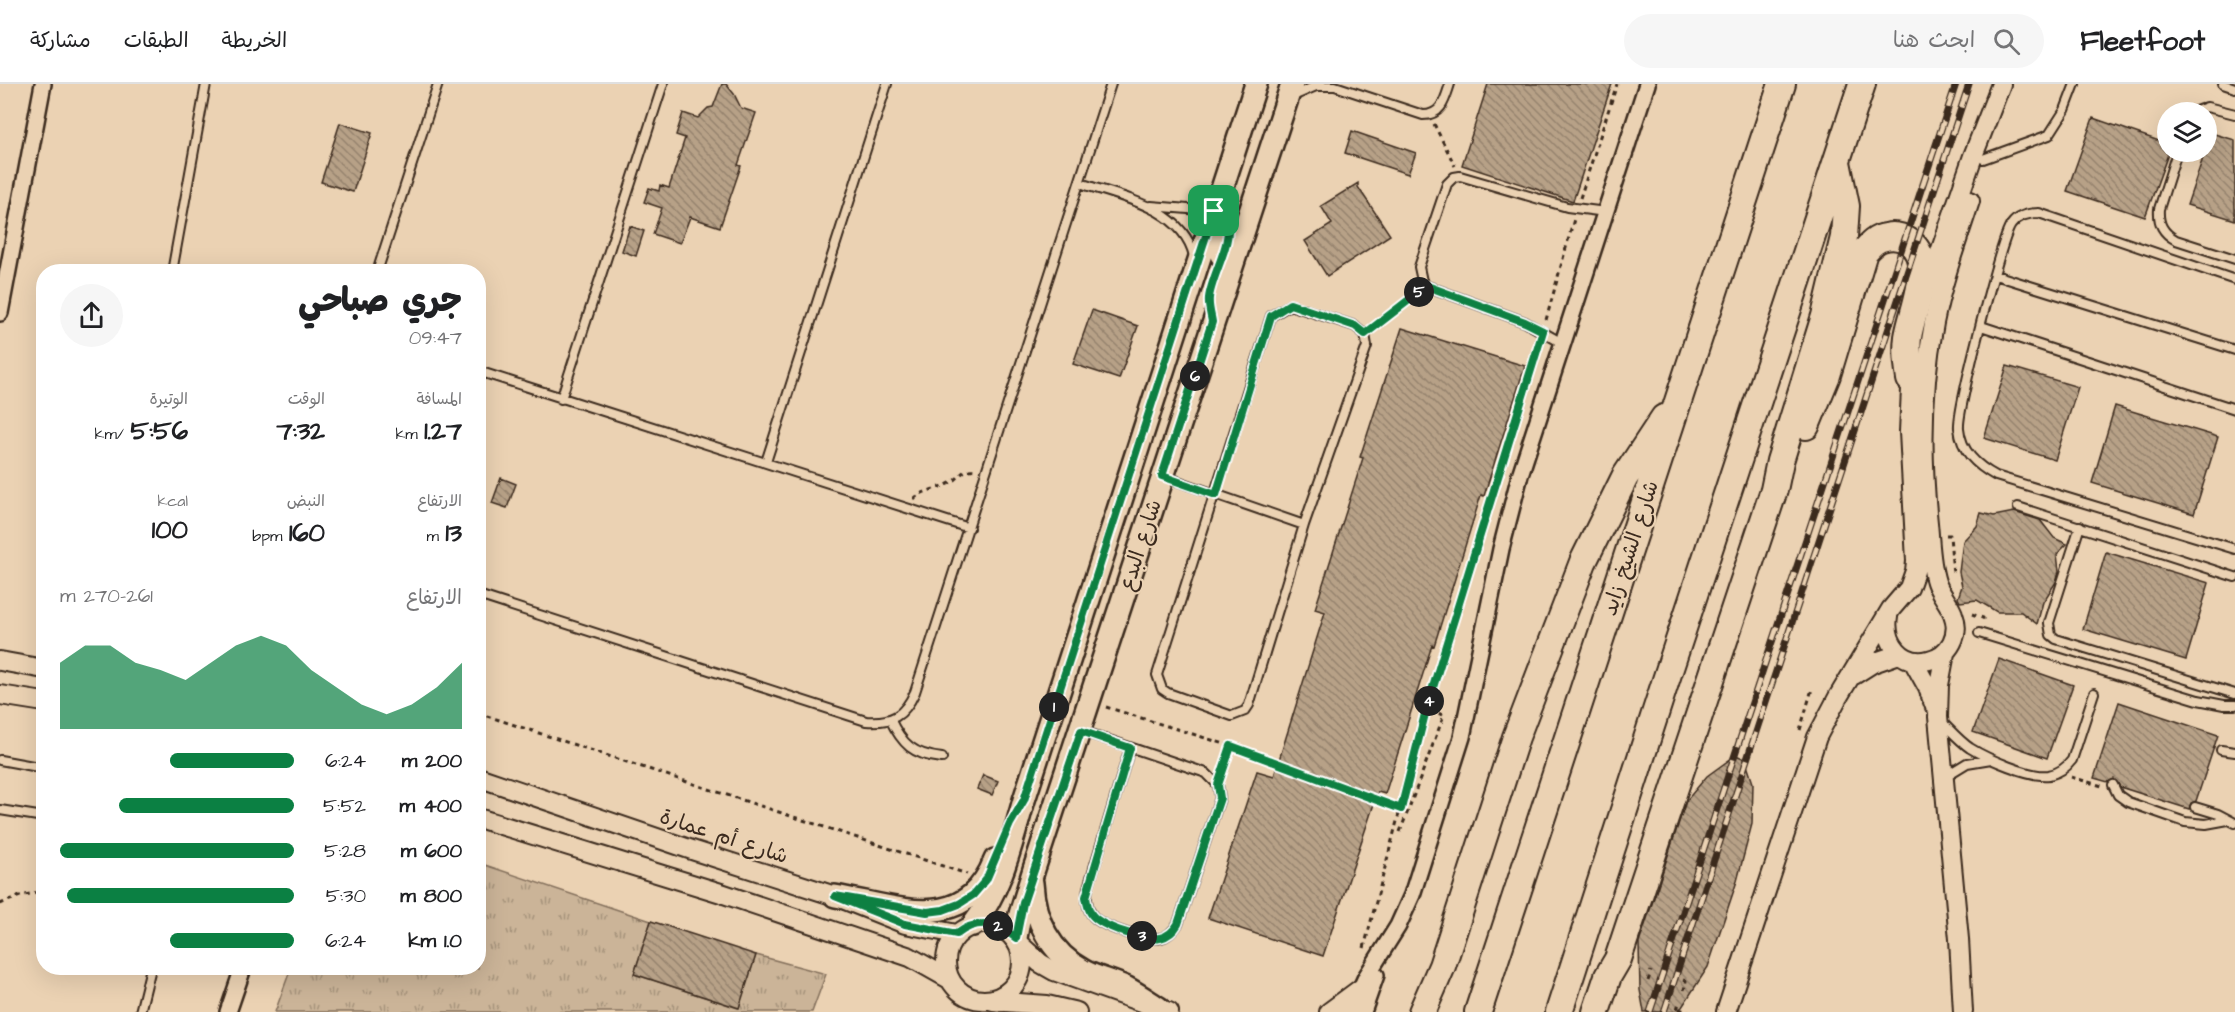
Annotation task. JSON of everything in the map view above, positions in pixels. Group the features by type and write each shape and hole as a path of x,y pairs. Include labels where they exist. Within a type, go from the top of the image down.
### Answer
{"highway":[{"name":"شارع الشيخ زايد","path":"1478,1012 1782,84"},
{"path":"1559,1012 1862,84"},
{"path":"1596,1012 1608,976 1618,959 1774,490 1780,461 1825,316 1844,237 1846,206 1837,162"},
{"path":"1774,490 1789,464 1827,375 1864,252 1869,245 1885,237 1894,236 1911,242 1917,249 1923,266 1908,337 1910,379"},
{"path":"1422,1012 1442,966 1516,737 1583,562 1625,477 1679,399"},
{"path":"1432,1012 1441,980 1442,966"}],"main road":[{"name":"شارع البدع","path":"965,929 983,912 999,884 1024,800 1256,84"},
{"name":"شارع البدع","path":"1017,940 1020,914 1034,869 1081,731 1212,322 1290,92"},
{"path":"1212,322 1209,307 1210,294 1229,230 1226,219 1214,211"},
{"path":"835,896 927,912 943,910 959,904 973,895 986,880 1010,824 1024,800"},
{"path":"1034,869 1033,891 1037,913 1050,941 1060,954 1086,972 1128,989 1164,1010"},
{"path":"1606,1012 1618,959"}],"street":[{"path":"0,314 43,84"},
{"path":"1350,1012 1360,989 1398,926 1412,895 1462,737 1510,512 1647,84"},
{"path":"1946,603 1934,572 1929,537 1922,461 1925,376 1941,294 1983,159 2000,89"},
{"path":"1938,717 1928,688 1888,637 1886,627 1891,609 1913,580 1916,561 1909,432 1910,379 1915,339 1927,290 1973,156 2000,89"},
{"path":"1850,677 1873,663 1906,658 1924,662 1935,659 1945,653 1952,644 1956,622 1953,612 1946,603 1937,596 1926,593 1903,596"},
{"path":"1726,1012 1817,737 1850,677 1888,617"},
{"path":"1945,653 1938,717 1962,963 1963,1012"},
{"path":"0,661 36,668"},
{"path":"0,695 36,701"},
{"name":"شارع أم عمارة","path":"486,780 694,851 835,896 905,924 965,929"},
{"path":"486,820 721,893 910,957 949,979"},
{"path":"1077,1012 970,998 954,987 949,979 946,969 947,950 965,929 984,923 994,925 1004,929 1040,963 1054,971 1164,1010"},
{"path":"988,1000 999,997 1016,984 1023,963 1017,940"},
{"path":"1363,1012 1381,954"},
{"path":"228,1012 241,975"},
{"path":"1329,1012 1360,989"}],"lane":[{"path":"173,264 206,84"},
{"path":"380,264 438,84"},
{"path":"561,399 663,84"},
{"path":"766,462 888,84"},
{"path":"486,598 866,721 881,722 897,717 908,706 915,692 1112,84"},
{"path":"1290,92 1316,86 1335,86 1429,115 1440,109 1450,84"},
{"path":"1983,159 2049,135 2065,110 2075,84"},
{"path":"2223,84 2235,88"},
{"path":"2217,110 2235,114"},
{"path":"2174,162 2159,209 2162,228 2168,236 2176,240 2235,259"},
{"path":"1562,344 1525,322 1427,286 1422,281 1419,267 1447,184 1454,177 1460,176 1577,210 1606,212"},
{"path":"1080,183 1143,205 1166,218 1182,231 1192,249 1196,268"},
{"path":"1143,205 1214,211"},
{"path":"2235,280 2039,213 2030,213 2013,221 2008,229 1981,326 1960,409 1958,426 1962,442 1970,456 1981,468 1996,476 2235,549"},
{"path":"1995,275 2235,350"},
{"path":"1290,304 1355,326 1365,334 1367,346 1304,525 1249,705 1245,711 1232,716 1168,693 1159,682 1157,675 1271,316 1290,304"},
{"path":"1981,326 2235,409"},
{"path":"486,374 969,528"},
{"path":"1162,476 1304,525"},
{"path":"2018,507 2235,577"},
{"path":"2080,526 2049,623 2051,635 2056,639 2235,694"},
{"path":"1981,634 2198,700 2235,705"},
{"path":"1938,717 1969,747 1992,759 2038,775 2048,775 2058,773 2072,760 2094,693"},
{"path":"890,719 899,737 926,756 942,758"},
{"path":"1081,731 1206,773 1218,785 1220,798 1178,924 1167,936 1151,938 1127,933 1100,922 1088,907 1086,897 1130,748"},
{"path":"2221,750 2235,752"},
{"path":"1944,777 1967,763 1992,759"},
{"path":"0,760 36,767"},
{"path":"2114,787 2127,802 2185,822 2206,824 2231,822"},
{"path":"2195,807 2218,814 2231,822"},
{"path":"0,810 36,816"},
{"path":"140,1012 149,975"}],"path":[{"path":"1364,950 1426,710 1617,84"},
{"path":"1429,115 1460,176"},
{"path":"1365,334 1427,286"},
{"path":"910,509 916,496 953,482 965,470 972,469 986,474"},
{"path":"1929,537 1950,535 1954,581"},
{"path":"1964,611 1983,618 1981,634"},
{"path":"1090,702 1231,746 1401,809"},
{"path":"1400,832 1444,715 1426,710"},
{"path":"486,716 986,880"},
{"path":"1218,785 1231,746"},
{"path":"2058,773 2114,787"},
{"path":"0,904 36,893"},
{"path":"1648,981 1651,971"},
{"path":"1683,980 1686,981 1683,990"},
{"path":"1679,1003 1678,1009 1688,1012"}],"green space":[{"path":"486,865 651,921 634,974 738,1008 756,955 826,974 812,1012 275,1012 288,975 486,975"}],"building":[{"path":"722,84 726,84 734,94 741,108 756,113 720,227 690,217 680,243 653,234 662,208 644,202 649,188 659,191 660,185 669,188 685,138 676,135 683,113 698,118 708,108 713,107"},
{"path":"1488,84 1612,84 1573,201 1462,165"},
{"path":"2093,118 2157,140 2157,162 2165,162 2145,217 2067,191"},
{"path":"340,123 372,133 353,192 321,182"},
{"path":"1352,131 1416,153 1408,174 1345,153"},
{"path":"2217,135 2235,140 2235,220 2187,205 2202,162 2217,162"},
{"path":"1358,183 1358,187 1390,235 1327,276 1305,241 1332,224 1321,206"},
{"path":"630,226 644,231 636,256 622,251"},
{"path":"1092,310 1138,326 1119,379 1073,364"},
{"path":"1402,328 1525,366 1385,794 1378,792 1323,956 1208,918 1257,771 1274,776 1325,612 1315,609 1363,458 1360,457"},
{"path":"2007,366 2078,387 2055,460 1984,438"},
{"path":"2115,406 2218,437 2194,514 2092,483"},
{"path":"501,478 516,484 507,508 492,503"},
{"path":"2014,512 2040,520 2054,538 2067,544 2057,554 2059,571 2056,582 2043,602 2037,624 2021,612 1997,612 1977,600 1960,602 1958,598 1962,586 1959,572 1963,541 1977,526 1981,513 1994,516"},
{"path":"2106,552 2209,583 2186,660 2083,629"},
{"path":"1999,659 2073,685 2047,758 1973,732"},
{"path":"2119,702 2218,735 2196,801 2191,803 2189,809 2120,787 2114,779 2108,782 2094,778"},
{"path":"1736,755 1745,759 1753,783 1752,824 1737,881 1708,967 1682,1007 1676,1012 1644,1012 1640,990 1639,943 1686,801 1707,776"},
{"path":"983,775 998,781 992,795 977,789"},
{"path":"651,921 756,955 739,1008 634,974"}],"railway":[{"path":"1650,1012 1956,84"},
{"path":"1664,1012 1969,84"}],"route":[{"path":"1214,211 1226,219 1229,230 1210,294 1209,307 1212,322 1162,476 1216,495 1271,316 1290,304 1355,326 1365,334 1427,286 1472,301 1543,331 1426,710 1401,809 1231,746 1218,785 1220,798 1178,924 1167,936 1159,938 1127,933 1100,922 1092,915 1086,897 1130,748 1081,731 1023,903 1016,938 1004,929 984,923 964,928 957,934 917,927 835,896 910,911 927,912 943,910 959,904 973,895 986,880 1010,824 1024,800 1214,211"}]}
